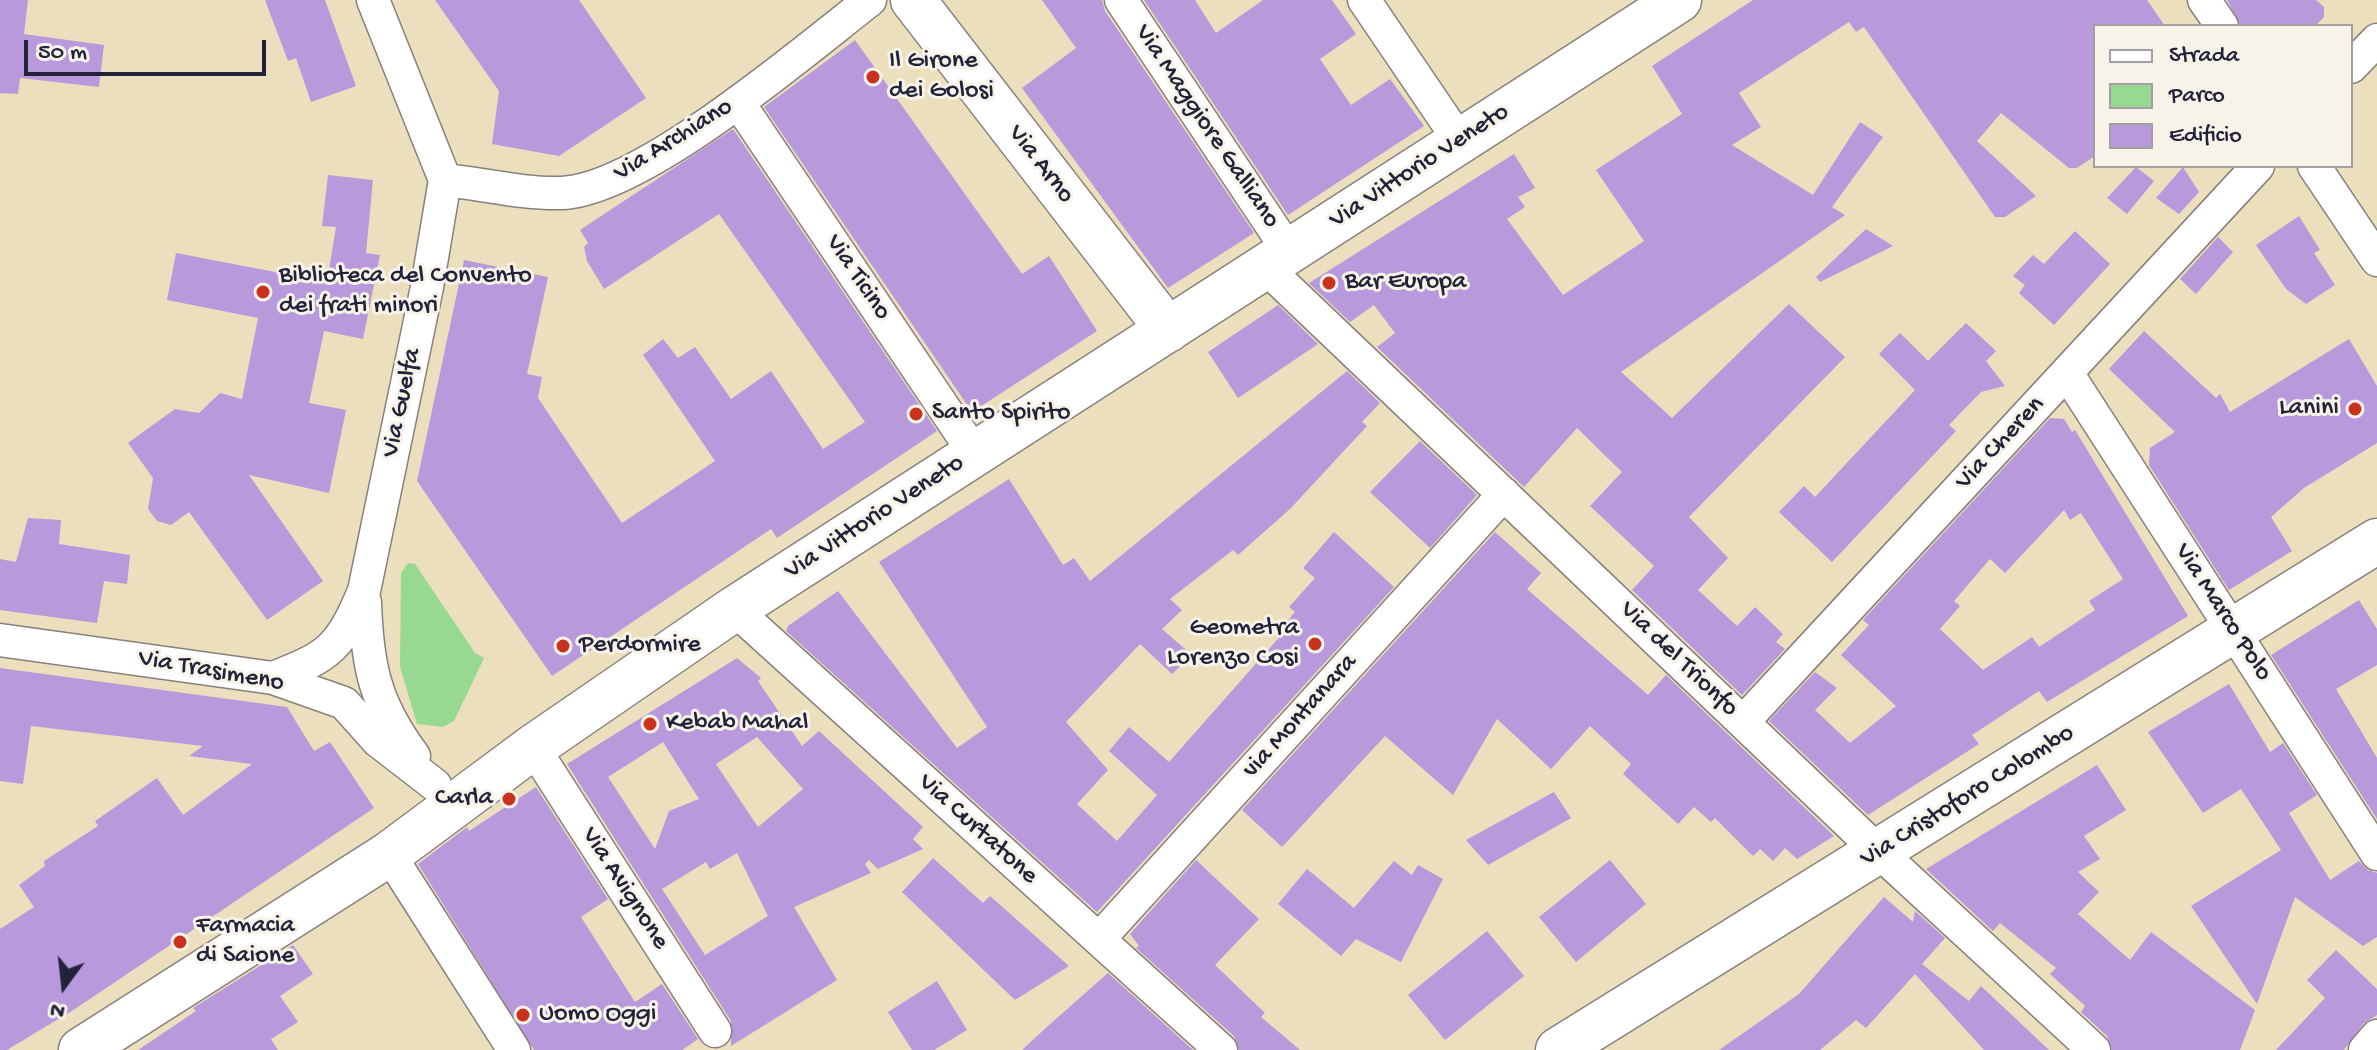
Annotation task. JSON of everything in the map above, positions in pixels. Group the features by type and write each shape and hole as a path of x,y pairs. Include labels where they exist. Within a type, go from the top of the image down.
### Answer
{"main road":[{"name":"Via Arno","path":"913,0 1168,330"},
{"name":"Via Vittorio Veneto","path":"81,1050 389,854 443,796 533,747 734,609 1679,0"},
{"name":"Via Cristoforo Colombo","path":"1558,1050 2377,541"}],"street":[{"path":"373,0 445,180"},
{"name":"Via Archiano","path":"445,180 562,193 617,180 738,102 870,0"},
{"name":"Via Maggiore Galliano","path":"1121,0 1278,260"},
{"path":"1364,0 1459,140"},
{"path":"2204,0 2221,24"},
{"path":"2353,65 2377,40"},
{"name":"Via Ticino","path":"738,102 975,454"},
{"name":"Via Cheren","path":"1743,722 2256,168"},
{"path":"2315,168 2377,260"},
{"name":"Via Guelfa","path":"273,678 319,660 346,633 364,591 424,302 445,180"},
{"name":"Via del Trionfo","path":"1278,260 1504,494 1879,852 2094,1050"},
{"name":"Via Marco Polo","path":"2067,373 2377,854"},
{"name":"via Montanara","path":"1099,939 1504,494"},
{"path":"364,591 367,652 377,695 395,731 443,796"},
{"name":"Via Curtatone","path":"734,609 1221,1050"},
{"name":"Via Trasimeno","path":"0,640 273,678 344,703 378,741 443,796"},
{"name":"Via Avignone","path":"533,747 715,1031"},
{"path":"389,854 514,1050"},
{"path":"2365,1050 2377,1036"}],"green space":[{"path":"408,563 415,564 475,653 484,658 454,721 443,727 417,724 400,667 401,573"}],"building":[{"path":"0,0 28,0 24,34 104,45 99,87 20,78 18,94 0,93"},
{"path":"265,0 325,0 356,86 311,102 296,58 288,61"},
{"path":"435,0 579,0 646,98 559,156 492,144 499,91"},
{"path":"1042,0 1102,0 1105,11 1254,233 1168,288 1022,88 1076,48"},
{"path":"1144,0 1195,0 1216,33 1263,0 1332,0 1356,34 1320,59 1351,105 1390,79 1424,126 1288,215"},
{"path":"1753,0 2147,0 2164,24 2093,24 2093,157 2077,168 2069,168 2001,113 1977,141 2036,196 2005,217 1995,217 1864,27 1856,32 1849,22 1739,93 1761,127 1732,145 1813,195 1860,122 1883,137 1832,207 1845,215 1621,372 1672,418 1789,304 1845,357 1689,517 1728,558 1698,590 1737,626 1755,607 1783,634 1776,642 1785,649 1742,695 1632,590 1654,566 1590,506 1622,472 1577,428 1524,487 1377,347 1395,333 1374,305 1350,322 1309,283 1514,154 1535,188 1518,197 1525,207 1507,219 1563,295 1644,241 1596,170 1682,114 1652,66"},
{"path":"2227,0 2316,0 2324,7 2324,17 2317,24 2240,24"},
{"path":"855,40 1022,274 1049,256 1097,331 972,412 764,107"},
{"path":"733,129 937,431 777,538 771,529 552,676 417,481 464,260 548,277 527,374 542,377 538,398 622,523 715,461 643,355 663,339 678,358 695,347 731,399 771,371 823,449 865,422 719,214 604,289 587,261 584,247 588,243 580,230"},
{"path":"2135,168 2154,181 2127,214 2107,198"},
{"path":"2182,168 2199,192 2179,214 2156,198"},
{"path":"328,175 373,180 366,253 380,255 363,339 324,331 309,403 346,410 329,493 249,475 323,581 267,620 189,512 171,525 157,521 148,509 153,478 128,443 175,409 199,413 220,393 242,399 258,318 167,300 176,253 327,282 336,227 322,226"},
{"path":"2299,216 2320,250 2314,253 2335,285 2306,304 2286,289 2256,245"},
{"path":"1866,229 1893,246 1820,282 1816,277"},
{"path":"2075,231 2110,264 2054,325 2019,293 2025,285 2013,276 2033,255 2044,264"},
{"path":"2218,237 2233,252 2196,294 2180,279"},
{"path":"1278,305 1318,344 1238,398 1208,352"},
{"path":"1966,323 1996,351 1986,361 2005,386 1981,392 1949,425 1956,431 1832,562 1779,512 1804,486 1815,497 1915,390 1879,354 1900,333 1928,361"},
{"path":"2144,331 2216,398 2220,394 2230,412 2349,339 2377,386 2377,443 2304,488 2271,517 2292,551 2229,590 2149,465 2150,448 2175,432 2109,369"},
{"path":"1347,371 1380,403 1362,422 1367,426 1290,509 1238,555 1233,550 1170,599 1182,610 1162,629 1192,655 1172,674 1140,644 1066,722 1108,770 1077,804 1117,841 1157,795 1109,751 1129,727 1169,762 1283,633 1280,630 1295,612 1289,607 1315,578 1303,568 1334,532 1394,587 1097,912 786,631 788,626 838,591 957,748 987,727 879,562 1009,479 1063,565 1074,558 1090,581"},
{"path":"2050,418 2064,419 2072,432 2075,430 2188,616 2047,702 2039,691 1972,735 1979,744 1868,815 1769,721 1815,672 1837,688 1815,710 1850,743 1896,706 1841,655 1869,625 1863,620","holes":["2064,510 2070,520 2081,513 2123,579 2089,601 2095,610 2039,647 2032,637 1983,670 1940,629 1960,606 1954,601 1990,559 2005,573"]},
{"path":"1420,441 1477,495 1430,548 1370,492"},
{"path":"28,518 61,520 59,544 130,555 127,584 104,581 97,623 0,610 0,559 16,562"},
{"path":"1495,532 1541,573 1527,589 1648,695 1666,675 1834,836 1797,859 1785,848 1773,861 1760,849 1753,856 1715,818 1711,822 1694,807 1678,824 1623,774 1631,764 1590,726 1551,769 1497,719 1453,795 1385,736 1282,847 1242,810"},
{"path":"2359,600 2377,629 2377,665 2336,689 2377,758 2377,819 2271,655"},
{"path":"737,658 761,678 758,681 802,746 819,731 923,827 913,839 923,849 878,869 869,860 865,864 871,873 794,907 837,980 731,1046 731,1021 567,764","holes":["757,737 803,789 758,827 716,764","663,742 699,799 669,811 655,849 608,777","737,853 768,916 705,955 662,889 706,862 710,869"]},
{"path":"0,668 287,707 314,751 330,742 374,808 75,1009 7,1050 0,1050 0,929 34,907 19,885 45,866 44,861 98,826 95,821 157,778 183,815 252,764 189,756 203,746 31,726 23,784 0,781"},
{"path":"2229,684 2270,752 2283,743 2317,795 2289,813 2330,880 2359,861 2368,870 2377,873 2377,937 2363,946 2295,897 2257,1004 2191,906 2281,850 2241,789 2203,813 2148,732"},
{"path":"2097,765 2126,810 2084,836 2100,859 2078,872 2099,892 2078,914 2130,960 2151,932 2255,1010 2240,1050 2112,1050 2107,1036 2081,1012 2085,1006 2050,974 2056,968 2000,923 1993,931 1926,869"},
{"path":"536,787 608,899 581,917 635,1002 662,984 698,1039 682,1050 534,1050 418,864 467,827 469,831"},
{"path":"1554,792 1571,818 1488,865 1466,840"},
{"path":"933,858 983,903 990,896 1069,966 1015,1000 902,892"},
{"path":"1196,860 1259,919 1215,965 1265,1013 1261,1017 1300,1050 1239,1050 1234,1036 1136,948 1139,946 1130,934"},
{"path":"1610,860 1646,904 1576,962 1539,917"},
{"path":"1394,861 1412,875 1418,865 1443,879 1401,962 1356,939 1341,956 1278,904 1307,869 1354,908"},
{"path":"1884,897 1913,922 1915,911 1945,938 1922,964 1969,1001 1981,986 2049,1050 1984,1050 1915,974 1866,1028 1856,1020 1820,1050 1719,1050 1799,994"},
{"path":"1487,931 1524,976 1445,1040 1408,995"},
{"path":"293,945 313,974 280,996 298,1022 271,1039 278,1050 138,1050 196,1011 193,1008"},
{"path":"2336,950 2377,989 2377,1015 2363,1024 2344,1050 2276,1050 2325,998 2307,980"},
{"path":"1108,973 1193,1050 1022,1050 1049,1025"},
{"path":"937,981 967,1030 934,1050 912,1050 888,1012"}],"place":[{"name":"Il Girone dei Golosi","path":"873,77"},
{"name":"Bar Europa","path":"1329,283"},
{"name":"Biblioteca del Convento dei frati minori","path":"263,292"},
{"name":"Lanini","path":"2355,409"},
{"name":"Santo Spirito","path":"916,414"},
{"name":"Geometra Lorenzo Cosi","path":"1315,644"},
{"name":"Perdormire","path":"563,646"},
{"name":"Kebab Mahal","path":"650,724"},
{"name":"Carla","path":"509,799"},
{"name":"Farmacia di Saione","path":"180,942"},
{"name":"Uomo Oggi","path":"523,1015"}]}
